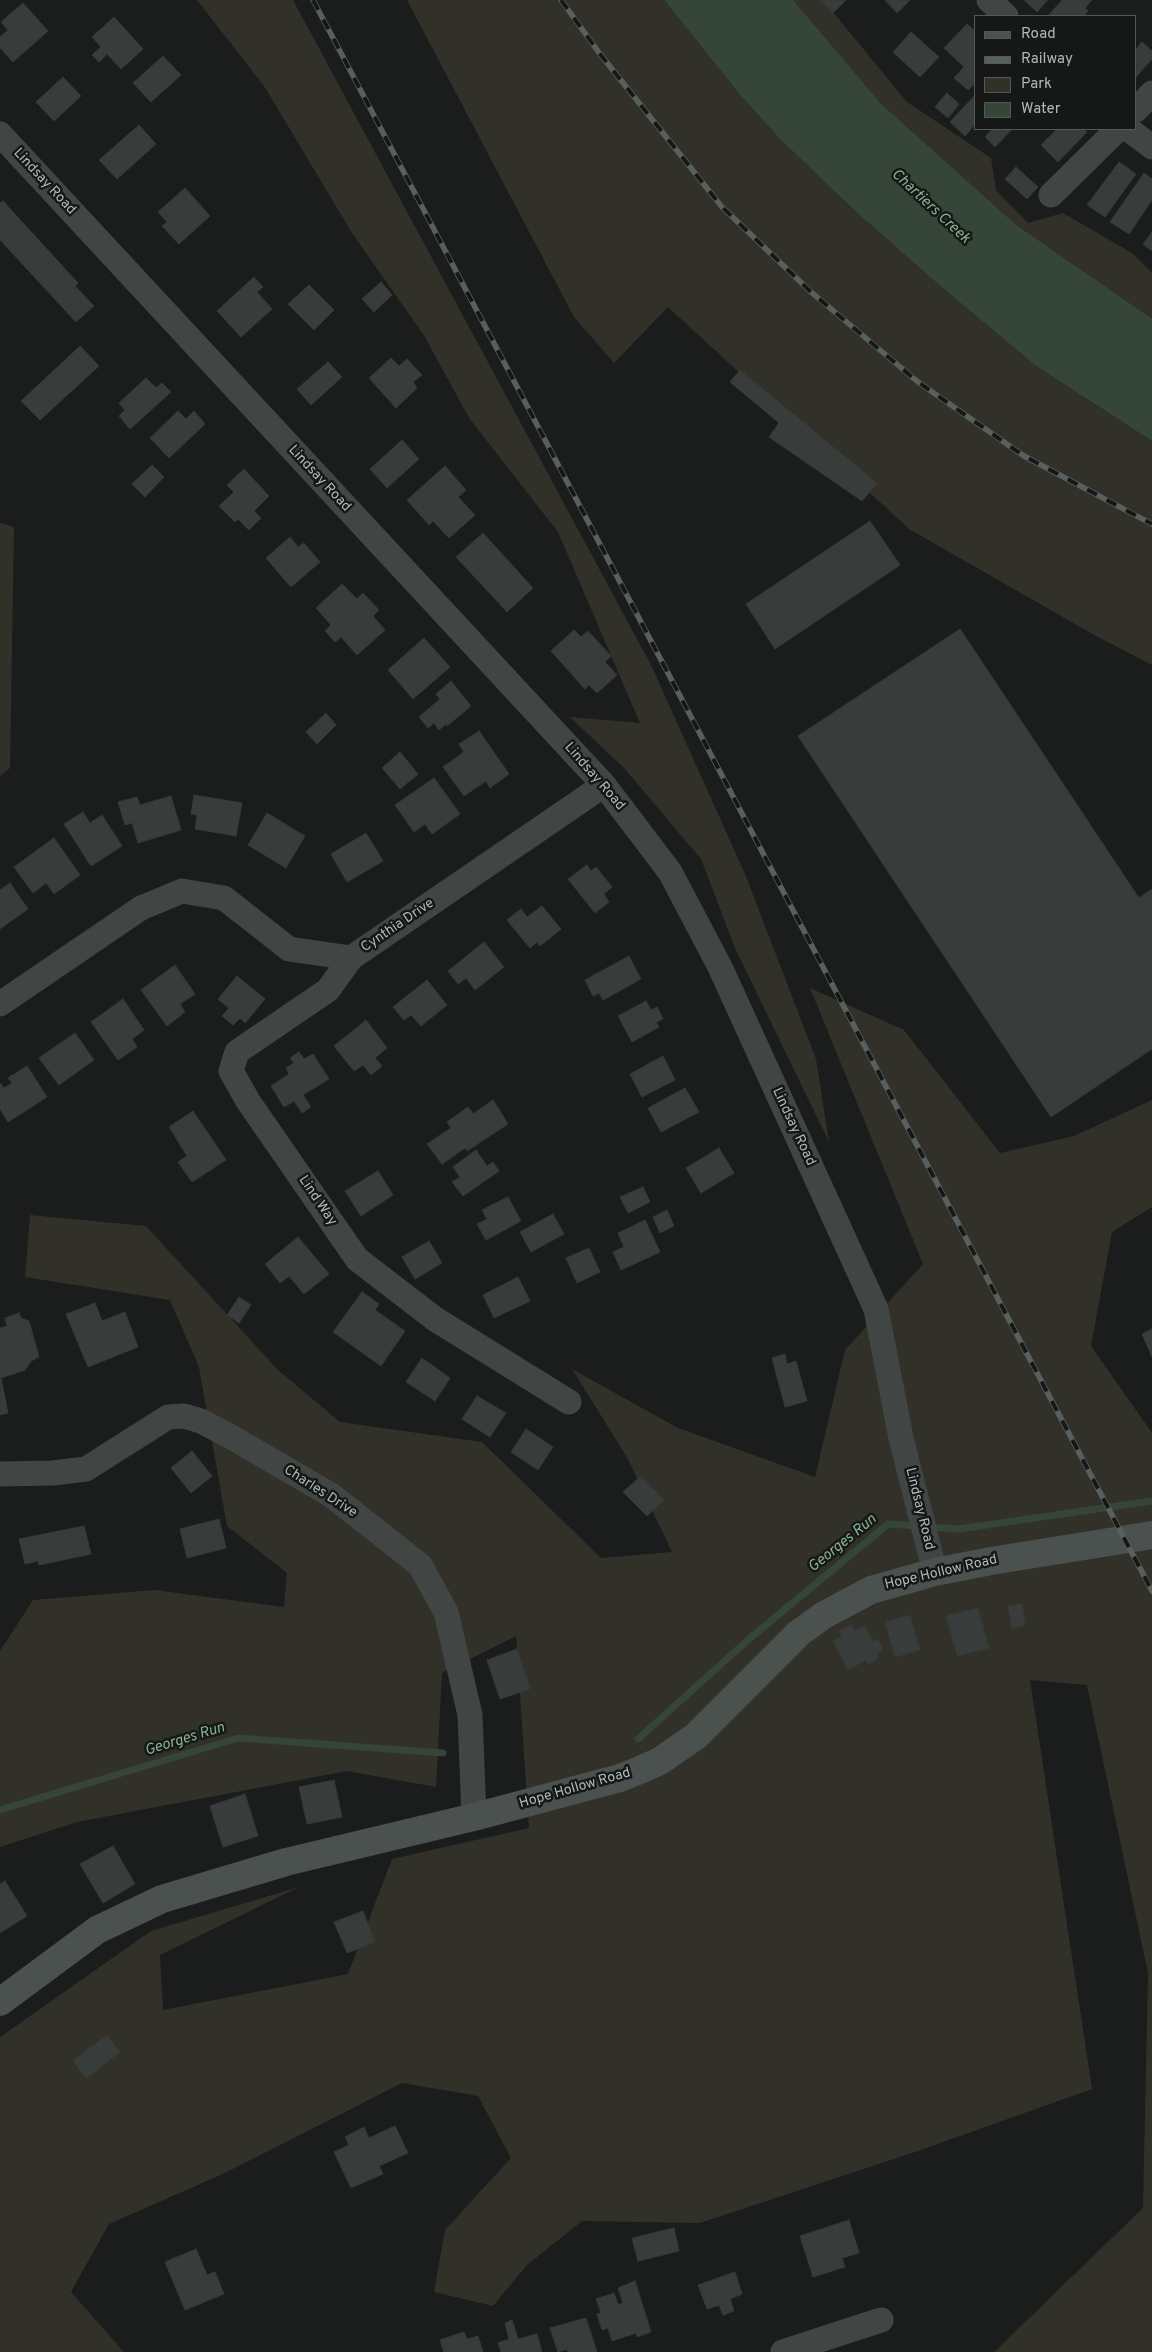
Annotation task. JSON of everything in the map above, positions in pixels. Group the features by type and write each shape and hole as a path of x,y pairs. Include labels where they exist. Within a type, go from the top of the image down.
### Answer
{"main road":[{"name":"Hope Hollow Road","path":"0,2002 96,1930 162,1899 286,1862 474,1817 620,1778 660,1761 696,1736 800,1633 824,1615 872,1590 935,1572 1152,1535"}],"street":[{"path":"989,0 1005,15"},
{"path":"1137,109 1152,94"},
{"path":"1051,195 1117,130"},
{"path":"1129,130 1152,147"},
{"name":"Lindsay Road","path":"0,134 604,785 670,872 720,967 876,1309 901,1438 935,1572"},
{"name":"Cynthia Drive","path":"0,1004 141,908 182,891 224,898 289,949 351,958 604,785"},
{"name":"Lind Way","path":"351,958 328,990 238,1052 231,1071 248,1100 357,1259 435,1319 569,1402"},
{"name":"Charles Drive","path":"0,1474 53,1473 86,1469 168,1417 184,1416 201,1421 233,1438 331,1495 420,1565 446,1612 470,1715 474,1817"},
{"path":"783,2352 881,2320"}],"green space":[{"path":"197,0 293,0 652,667 745,874 816,1059 829,1142 735,948 701,859 625,769 570,717 640,723 558,532 469,418 425,337 352,233 264,86"},
{"path":"407,0 664,0 741,96 780,139 854,210 939,285 1036,366 1152,441 1152,665 1096,636 909,529 668,307 614,363 574,317"},
{"path":"779,0 823,0 907,102 991,158 996,190 1028,223 1063,213 1132,253 1152,273 1152,341 953,196"},
{"path":"0,523 14,527 10,768 0,776"},
{"path":"810,988 904,1030 1000,1153 1074,1136 1152,1100 1152,1207 1112,1232 1091,1346 1152,1433 1152,2352 994,2352 1143,2208 1148,1973 1087,1685 1030,1680 1092,2089 915,2152 700,2223 582,2221 527,2265 493,2306 434,2292 445,2230 511,2158 478,2096 402,2083 225,2173 109,2224 71,2292 124,2352 0,2352 0,2037 151,1931 299,1887 160,1955 163,2010 348,1974 392,1859 529,1828 516,1636 442,1673 436,1787 347,1771 77,1822 0,1847 0,1651 33,1600 154,1590 284,1607 287,1573 227,1526 199,1367 170,1300 25,1277 30,1215 146,1226 278,1370 340,1422 482,1442 601,1558 672,1552 628,1459 572,1369 678,1428 815,1477 845,1350 923,1264"}],"water":[{"name":"Chartiers Creek","path":"664,0 793,0 881,104 1016,225 1152,319 1152,441 1036,366 939,285 854,210 780,139 741,96"}],"building":[{"path":"821,0 846,0 833,13"},
{"path":"885,0 910,0 897,13"},
{"path":"1024,0 1048,0 1037,12"},
{"path":"1062,0 1092,0 1085,8 1088,11 1085,15 1049,15"},
{"path":"23,3 48,31 13,62 0,48 0,37 8,30 1,22"},
{"path":"114,17 143,49 121,69 107,54 99,62 92,55 101,47 92,37"},
{"path":"967,24 974,30 974,84 968,90 954,78 964,67 944,48"},
{"path":"911,32 939,57 920,77 893,52"},
{"path":"1142,42 1152,51 1152,59 1137,76 1137,48"},
{"path":"163,56 181,75 151,102 133,83"},
{"path":"63,77 81,96 54,121 36,102"},
{"path":"947,93 959,104 948,118 935,107"},
{"path":"974,96 974,125 965,136 950,122"},
{"path":"139,125 156,144 117,179 99,160"},
{"path":"991,130 1011,130 995,147 985,137"},
{"path":"1056,130 1084,130 1087,132 1058,162 1041,145"},
{"path":"1119,162 1136,174 1105,217 1087,205"},
{"path":"1016,167 1038,187 1027,199 1005,179"},
{"path":"1144,173 1152,179 1152,200 1129,234 1110,222"},
{"path":"185,188 210,216 179,244 162,226 167,222 158,212"},
{"path":"3,201 78,283 75,286 94,306 76,322 0,240 0,203"},
{"path":"1152,232 1152,251 1143,244"},
{"path":"254,277 263,287 257,292 272,309 241,337 217,311"},
{"path":"381,282 392,295 374,312 362,299"},
{"path":"309,285 334,310 314,330 288,304"},
{"path":"80,346 99,366 40,420 21,401"},
{"path":"391,358 399,366 407,359 422,375 413,382 417,388 396,408 369,378"},
{"path":"328,362 342,377 311,405 297,389"},
{"path":"740,370 877,483 862,501 769,437 779,423 730,382"},
{"path":"146,378 156,388 162,383 171,392 130,429 119,416 125,410 119,403"},
{"path":"178,411 186,419 194,411 205,424 169,458 150,438"},
{"path":"402,440 419,459 387,488 370,469"},
{"path":"152,465 164,477 145,497 132,484"},
{"path":"445,466 466,490 458,497 475,515 449,538 433,521 429,525 407,500"},
{"path":"244,469 269,496 254,511 261,518 249,530 238,519 235,522 219,506 234,492 227,485"},
{"path":"870,521 900,565 775,649 746,604"},
{"path":"483,533 533,588 507,612 456,557"},
{"path":"290,537 298,547 304,543 320,562 291,587 266,558"},
{"path":"342,584 357,599 363,593 379,610 373,616 385,630 357,655 341,637 335,642 325,631 331,625 316,608"},
{"path":"960,629 1139,898 1152,889 1152,1049 1051,1117 798,736"},
{"path":"574,630 581,637 588,631 611,656 605,662 617,675 597,693 589,685 585,689 551,651"},
{"path":"424,638 450,667 413,699 388,670"},
{"path":"451,681 471,706 447,726 446,724 439,730 434,723 428,728 419,717 440,699 436,694"},
{"path":"326,713 336,725 317,744 306,732"},
{"path":"479,731 509,774 490,788 486,781 464,796 443,767 464,752 459,744"},
{"path":"400,752 418,774 400,789 382,768"},
{"path":"434,778 460,814 432,834 425,824 414,832 395,805"},
{"path":"194,795 242,803 236,836 195,829 197,815 191,814"},
{"path":"171,796 181,830 138,843 132,823 125,825 118,802 137,797 140,805"},
{"path":"83,812 90,823 102,815 122,846 91,866 64,824"},
{"path":"267,813 305,836 286,868 248,845"},
{"path":"366,833 383,861 347,882 331,854"},
{"path":"54,838 80,875 54,894 46,883 33,893 14,867"},
{"path":"587,865 591,871 596,867 612,887 604,894 609,902 595,913 568,879"},
{"path":"10,883 28,909 0,929 0,890"},
{"path":"542,906 561,929 540,946 537,942 530,948 507,920 521,909 527,917"},
{"path":"484,942 504,967 475,990 466,978 458,984 448,971"},
{"path":"629,956 641,979 603,1000 599,993 593,996 585,980"},
{"path":"175,965 195,994 180,1004 185,1012 167,1026 141,990"},
{"path":"237,976 265,999 245,1023 240,1018 233,1025 222,1016 229,1008 218,999"},
{"path":"427,980 447,1005 421,1026 411,1015 404,1020 393,1007"},
{"path":"123,999 144,1030 132,1039 137,1047 118,1060 91,1022"},
{"path":"646,1001 651,1010 657,1007 663,1019 656,1022 659,1027 632,1042 618,1016"},
{"path":"366,1020 387,1048 375,1058 382,1066 371,1075 363,1065 354,1071 334,1046"},
{"path":"75,1033 94,1060 59,1085 39,1058"},
{"path":"299,1052 304,1059 313,1054 329,1079 303,1095 311,1107 302,1113 294,1101 284,1107 271,1086 289,1074 286,1068 294,1063 290,1058"},
{"path":"663,1056 675,1080 642,1097 630,1074"},
{"path":"27,1066 47,1097 8,1122 0,1109 0,1083 4,1088 12,1083 8,1078"},
{"path":"685,1088 699,1112 661,1132 648,1108"},
{"path":"493,1100 508,1124 467,1151 465,1148 442,1164 427,1144 451,1128 447,1122 468,1107 473,1114"},
{"path":"193,1111 226,1160 192,1182 178,1162 187,1156 169,1127"},
{"path":"719,1148 734,1173 701,1193 686,1168"},
{"path":"476,1150 487,1166 493,1162 499,1171 463,1196 452,1182 460,1177 453,1167"},
{"path":"378,1171 393,1195 361,1216 345,1191"},
{"path":"643,1187 650,1202 628,1213 620,1197"},
{"path":"508,1197 521,1221 486,1240 477,1224 487,1219 482,1210"},
{"path":"667,1210 674,1226 660,1233 653,1217"},
{"path":"553,1214 564,1234 531,1252 520,1232"},
{"path":"645,1220 660,1252 621,1270 613,1252 624,1247 618,1233"},
{"path":"298,1237 329,1274 304,1294 289,1276 280,1283 265,1264"},
{"path":"429,1241 442,1263 415,1279 402,1257"},
{"path":"589,1248 600,1272 577,1283 566,1258"},
{"path":"518,1277 530,1301 494,1318 483,1295"},
{"path":"362,1292 379,1304 375,1310 405,1331 381,1366 333,1332"},
{"path":"239,1297 251,1305 239,1323 227,1315"},
{"path":"95,1303 102,1321 125,1312 138,1347 88,1367 66,1314"},
{"path":"19,1313 21,1318 29,1321 39,1357 31,1361 25,1370 1,1378 8,1413 0,1415 0,1328 7,1326 5,1318"},
{"path":"1152,1329 1152,1357 1142,1334"},
{"path":"785,1354 787,1364 796,1361 807,1401 785,1407 772,1358"},
{"path":"422,1358 450,1378 435,1401 406,1382"},
{"path":"477,1396 506,1413 490,1437 462,1419"},
{"path":"526,1429 553,1447 538,1470 511,1452"},
{"path":"192,1451 212,1476 191,1493 171,1468"},
{"path":"641,1476 664,1500 647,1516 623,1492"},
{"path":"219,1519 226,1548 187,1558 180,1529"},
{"path":"84,1526 91,1554 39,1565 38,1561 25,1564 19,1539"},
{"path":"1022,1604 1025,1625 1012,1628 1008,1606"},
{"path":"978,1608 989,1648 957,1656 946,1616"},
{"path":"910,1615 920,1650 895,1657 885,1622"},
{"path":"851,1624 855,1631 865,1626 873,1642 878,1639 883,1650 877,1653 879,1658 868,1664 866,1660 848,1670 833,1641 842,1636 839,1631"},
{"path":"517,1649 530,1689 500,1699 487,1660"},
{"path":"334,1780 342,1817 307,1824 299,1787"},
{"path":"245,1794 258,1836 223,1847 210,1806"},
{"path":"113,1846 135,1884 103,1903 80,1864"},
{"path":"5,1881 27,1916 0,1933 0,1884"},
{"path":"363,1911 375,1942 347,1953 334,1922"},
{"path":"107,2035 120,2052 86,2078 73,2061"},
{"path":"395,2126 408,2153 379,2166 383,2174 351,2188 334,2152 349,2145 345,2137 364,2127 369,2138"},
{"path":"849,2220 859,2253 842,2258 845,2267 813,2277 800,2236"},
{"path":"674,2228 679,2251 638,2261 632,2238"},
{"path":"196,2249 207,2275 215,2272 224,2294 185,2310 165,2262"},
{"path":"735,2272 742,2294 730,2299 734,2311 723,2315 719,2305 707,2309 698,2285"},
{"path":"635,2281 651,2332 637,2337 636,2333 612,2341 608,2328 602,2330 597,2314 601,2313 596,2299 614,2293 618,2305 623,2303 618,2288"},
{"path":"586,2318 597,2352 568,2352 567,2349 558,2352 550,2328"},
{"path":"512,2320 518,2339 537,2334 542,2352 501,2352 498,2343 509,2339 505,2323"},
{"path":"464,2332 467,2339 478,2336 483,2352 444,2352 440,2340"}],"waterway":[{"name":"Georges Run","path":"928,1527 959,1529 1152,1501"},
{"name":"Georges Run","path":"638,1739 749,1639 888,1524 918,1526"},
{"name":"Georges Run","path":"0,1810 238,1738 443,1753"}],"railway":[{"path":"313,0 1152,1591"},
{"path":"561,0 600,54 722,207 811,292 918,382 1024,456 1152,524"}]}
